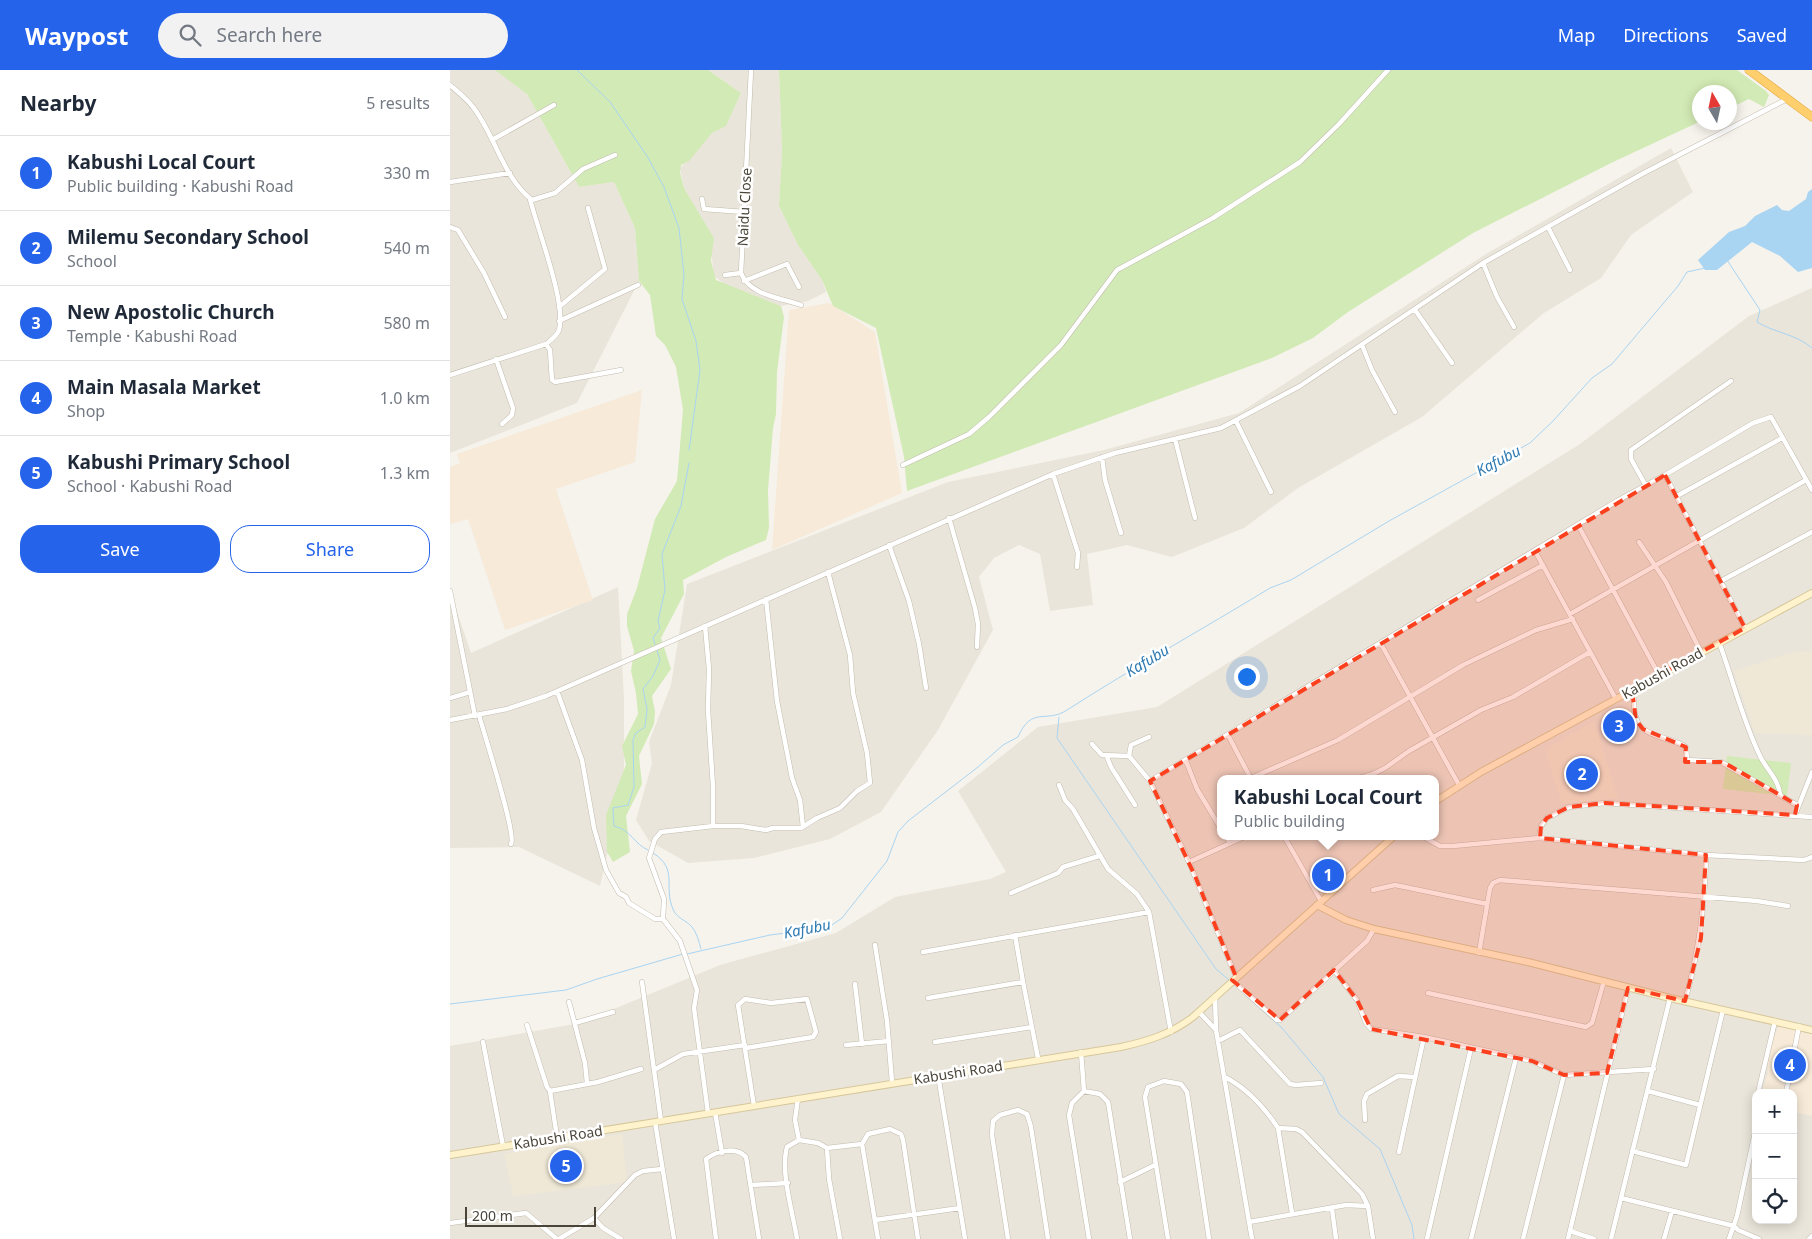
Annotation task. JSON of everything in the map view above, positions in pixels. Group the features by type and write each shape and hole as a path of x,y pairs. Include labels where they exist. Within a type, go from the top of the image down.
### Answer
{"highway":[{"path":"1749,70 1760,73 1787,99 1812,117"}],"main road":[{"name":"Kabushi Road","path":"1439,799 1459,785 1812,592"},
{"name":"Kabushi Road","path":"450,1155 1140,1042 1171,1032 1199,1012 1233,979 1390,840"},
{"path":"1319,903 1346,920 1374,929 1812,1030"}],"street":[{"name":"Naidu Close","path":"744,281 741,273 751,70"},
{"path":"903,465 969,434 989,417 1061,345 1117,270 1213,218 1300,162 1340,124 1388,70"},
{"path":"450,85 472,106 510,173 530,199 559,308 560,321 557,334 546,344 450,375"},
{"path":"450,720 514,707 557,691 1053,474 1102,457 1220,428 1236,421 1300,386 1483,263 1642,174 1787,99"},
{"path":"492,140 554,105"},
{"path":"530,199 535,200 555,193 583,169 615,155"},
{"path":"450,182 510,173"},
{"path":"702,199 704,209 744,212"},
{"path":"559,308 605,269 588,208"},
{"path":"450,227 458,230 484,273 505,317"},
{"path":"1548,227 1570,270"},
{"path":"1483,263 1497,297 1514,327"},
{"path":"744,281 787,264 799,287"},
{"path":"724,275 741,273"},
{"path":"744,281 762,292 801,306"},
{"path":"560,321 638,285"},
{"path":"1415,310 1452,363"},
{"path":"546,344 550,350 551,377 555,382 621,370"},
{"path":"1362,345 1372,370 1395,412"},
{"path":"496,359 513,408 512,415 502,424"},
{"path":"1646,486 1631,459 1631,450 1731,381"},
{"path":"1150,780 1186,761 1578,525 1764,418 1771,417 1812,490"},
{"path":"1236,421 1271,492"},
{"path":"1677,496 1782,438"},
{"path":"1175,439 1195,518"},
{"path":"1102,457 1105,480 1121,533"},
{"path":"1053,474 1078,553 1077,567"},
{"path":"1665,474 1745,628"},
{"path":"1570,614 1656,566 1699,539 1752,512 1806,480"},
{"path":"950,518 977,619 977,647"},
{"path":"1578,525 1659,675"},
{"path":"1721,580 1812,532"},
{"path":"1639,542 1656,566 1677,603 1700,652"},
{"path":"889,545 909,601 919,644 926,688"},
{"path":"1536,550 1616,699"},
{"path":"1478,600 1543,565"},
{"path":"722,1153 711,1112 699,1050 694,1008 697,990 681,943 664,919 664,899 649,858 656,839 661,832 713,826 748,827 766,830 773,828 796,829 840,808 857,791 868,785 871,777 853,693 847,644 828,572"},
{"path":"450,591 470,692 495,776 505,801 513,838 511,844"},
{"path":"766,600 777,701 792,778 800,800 803,826"},
{"path":"1258,775 1338,740 1410,695 1502,645 1536,630 1573,619"},
{"path":"706,626 713,826"},
{"path":"1719,642 1754,740 1762,759 1780,786 1780,795"},
{"path":"1381,644 1459,785"},
{"path":"1370,775 1481,710 1514,697 1590,652"},
{"path":"1632,690 1635,700 1636,720 1644,729 1686,747 1687,760 1721,762 1797,805"},
{"path":"557,691 582,760 594,828 606,870 619,893 626,897 629,903 655,919 664,919"},
{"path":"450,698 470,692"},
{"path":"1228,735 1249,775"},
{"path":"1129,756 1131,744 1149,736"},
{"path":"1092,744 1099,753 1107,757 1122,754 1129,756 1150,780 1189,862 1233,979 1276,1020 1280,1020 1366,941 1374,929"},
{"path":"1107,757 1135,806"},
{"path":"1186,761 1197,789 1217,822"},
{"path":"1795,815 1797,805 1812,772"},
{"path":"1059,785 1108,869 1137,894 1149,912 1171,1032"},
{"path":"1539,838 1541,826 1547,818 1569,808 1605,803 1812,817"},
{"path":"1429,840 1440,846 1452,846 1539,838 1706,855 1804,860 1812,857"},
{"path":"1189,862 1237,840"},
{"path":"1286,840 1319,903"},
{"path":"1684,1001 1698,954 1705,898 1706,855"},
{"path":"1011,893 1058,872 1063,867 1099,856"},
{"path":"1479,953 1492,883 1500,880 1788,906"},
{"path":"1373,890 1395,885 1487,904"},
{"path":"923,952 1149,912"},
{"path":"1015,935 1038,1058"},
{"path":"875,945 889,1041 892,1082"},
{"path":"1334,970 1357,1000 1368,1027 1424,1037 1516,1058 1547,1066 1564,1075 1654,1069"},
{"path":"1428,993 1586,1027 1592,1023 1604,981"},
{"path":"642,982 654,1070 662,1169 674,1239"},
{"path":"928,998 1024,982"},
{"path":"855,984 862,1044"},
{"path":"1568,1239 1628,988"},
{"path":"1216,996 1216,1030 1252,1239"},
{"path":"1612,1239 1670,998"},
{"path":"654,1070 683,1054 699,1050 745,1046 813,1037 816,1032 807,999 770,1003 744,999 740,1002 739,1009 745,1046 754,1106"},
{"path":"570,1002 585,1063 586,1083"},
{"path":"1632,1151 1686,1165 1723,1010"},
{"path":"575,1023 613,1012"},
{"path":"1199,1012 1216,1030"},
{"path":"1759,1089 1775,1021"},
{"path":"527,1025 547,1087 550,1091 557,1137"},
{"path":"1787,1089 1799,1026"},
{"path":"935,1042 1032,1027"},
{"path":"1218,1041 1240,1030 1290,1084 1321,1083"},
{"path":"1399,1152 1424,1037"},
{"path":"846,1045 889,1041"},
{"path":"483,1042 503,1146"},
{"path":"1427,1239 1471,1048"},
{"path":"1081,1052 1084,1091 1072,1103 1069,1114 1089,1239"},
{"path":"1471,1239 1516,1058"},
{"path":"550,1091 641,1068"},
{"path":"938,1075 965,1239"},
{"path":"1523,1239 1564,1075"},
{"path":"1365,1120 1364,1101 1367,1094 1398,1076 1415,1077"},
{"path":"1225,1077 1248,1093 1266,1111 1278,1128 1292,1213"},
{"path":"1168,1239 1146,1110 1145,1092 1158,1082 1176,1082 1185,1088 1189,1102 1209,1239"},
{"path":"1084,1091 1100,1094 1108,1102 1130,1239"},
{"path":"1648,1091 1700,1105"},
{"path":"798,1098 795,1120 798,1140"},
{"path":"1008,1239 992,1135 993,1121 1000,1115 1018,1110 1027,1114 1031,1127 1048,1239"},
{"path":"1278,1128 1296,1129 1302,1132 1362,1194 1368,1206 1373,1239"},
{"path":"878,1239 862,1144 868,1134 884,1129 897,1130 901,1134 918,1239"},
{"path":"1729,1239 1734,1226 1755,1134"},
{"path":"797,1239 785,1156 787,1147 798,1140 818,1142 827,1148 862,1144"},
{"path":"827,1148 829,1179 840,1239"},
{"path":"716,1239 706,1160 710,1156 722,1153 741,1152 746,1157 759,1239"},
{"path":"1120,1182 1155,1165"},
{"path":"450,1222 526,1213 558,1239 594,1218 636,1175 642,1171 662,1169"},
{"path":"751,1185 788,1183"},
{"path":"1621,1198 1734,1226 1738,1230 1759,1239"},
{"path":"1249,1222 1292,1213 1332,1209 1357,1204 1368,1206"},
{"path":"875,1220 960,1208"},
{"path":"1332,1209 1336,1239"},
{"path":"1664,1239 1672,1211"},
{"path":"594,1218 603,1228 621,1239"},
{"path":"1570,1232 1594,1239"},
{"path":"1809,1239 1812,1236"}],"highlighted area":[{"path":"1665,475 1745,628 1632,690 1636,720 1643,729 1686,747 1685,762 1721,762 1730,766 1797,805 1795,815 1605,803 1569,807 1547,818 1541,826 1540,838 1706,855 1701,938 1685,1001 1628,988 1607,1073 1564,1075 1532,1061 1371,1029 1357,1000 1334,970 1280,1020 1232,980 1236,977 1195,876 1150,781"}],"shaded area":[{"path":"450,70 495,70 502,74 527,94 579,187 614,182 635,228 639,281 577,403 450,453"},
{"path":"708,70 779,70 782,151 779,206 798,245 822,280 826,292 808,301 781,306 727,286 714,276 711,249 714,238 684,188 680,168 712,133 726,125 741,93"},
{"path":"1671,148 1693,192 1631,235 1601,278 1544,313 1422,417 1298,488 1244,528 1172,557 1127,545 1087,554 1093,605 1050,611 1040,554 1019,545 994,558 979,577 993,630 938,730 881,812 830,839 754,858 688,863 649,841 636,820 652,763 649,742 671,685 687,584 948,482 1104,450 1239,413 1486,254"},
{"path":"1812,288 1812,1239 450,1239 450,1046 580,1023 720,965 836,933 895,897 990,879 1006,872 958,791 1038,727 1157,707 1580,444 1749,316"},
{"path":"829,303 875,332 902,493 772,550 789,310"},
{"path":"642,390 635,462 556,489 593,600 505,630 468,519 450,524 450,467 460,463 457,454"},
{"path":"618,587 624,698 624,779 600,886 519,847 450,848 450,591 471,653"},
{"path":"1812,651 1812,735 1755,733 1734,671 1794,652"},
{"path":"1594,721 1618,798 1562,804 1545,750"},
{"path":"1783,1022 1812,1029 1812,1116 1797,1113 1797,1089 1762,1089 1768,1074 1767,1055 1778,1027"},
{"path":"622,1134 627,1182 513,1196 504,1154"}],"green space":[{"path":"495,70 708,70 741,93 726,126 712,133 689,161 681,165 680,172 684,188 714,238 711,261 716,280 781,306 784,317 777,372 776,414 773,428 768,490 769,528 766,540 726,557 683,580 684,594 661,638 671,669 652,696 655,712 654,724 639,756 642,784 626,816 630,852 613,862 607,852 606,815 626,765 622,746 638,714 631,671 634,651 627,626 627,614 637,588 655,519 677,481 683,410 676,367 665,345 656,336 650,295 639,281 635,228 614,182 579,187 527,94"},
{"path":"779,70 1737,70 1769,95 1764,107 1749,99 1737,105 1737,85 1692,85 1692,125 1611,163 1473,233 1348,312 1313,338 1272,358 907,491 904,457 876,328 833,306 822,280 798,245 779,206 782,151"},
{"path":"1727,756 1791,763 1787,796 1723,789"}],"water":[{"path":"1812,189 1812,268 1798,272 1780,256 1752,242 1717,270 1705,270 1698,260 1729,232 1745,226 1755,216 1777,205 1782,210 1789,211 1806,199 1808,192"}],"waterway":[{"path":"577,70 610,102 647,156 664,187 679,228 684,275 682,299 696,341 700,370 689,450"},
{"path":"1727,260 1760,310 1757,322 1806,343 1812,348"},
{"name":"Kafubu","path":"687,954 770,935 819,929 832,925 842,918 887,861 898,832 908,821 978,767 1003,745 1018,737 1023,727 1029,721 1034,718 1059,714 1067,710 1270,588 1291,580 1389,521 1530,443 1592,378 1612,364 1678,286 1687,272 1705,268"},
{"path":"655,644 653,638 660,628 658,621 665,590 662,554 681,506 689,463"},
{"path":"648,850 625,831 614,826 613,808 628,805 634,787 633,740 636,733 645,727 647,709 643,689 653,676 660,660 657,650"},
{"path":"1059,717 1057,738 1216,969 1229,980"},
{"path":"653,853 666,865 670,901 674,912 694,929 701,949"},
{"name":"Kafubu","path":"450,1004 566,990 683,954"},
{"path":"1243,993 1282,1028 1323,1077 1339,1114 1380,1149 1412,1225 1414,1239"}],"place":[{"name":"New Apostolic Church","path":"1619,726"},
{"name":"Milemu Secondary School","path":"1582,774"},
{"name":"Kabushi Local Court","path":"1328,875"},
{"name":"Main Masala Market","path":"1790,1065"},
{"name":"Kabushi Primary School","path":"566,1166"}]}
